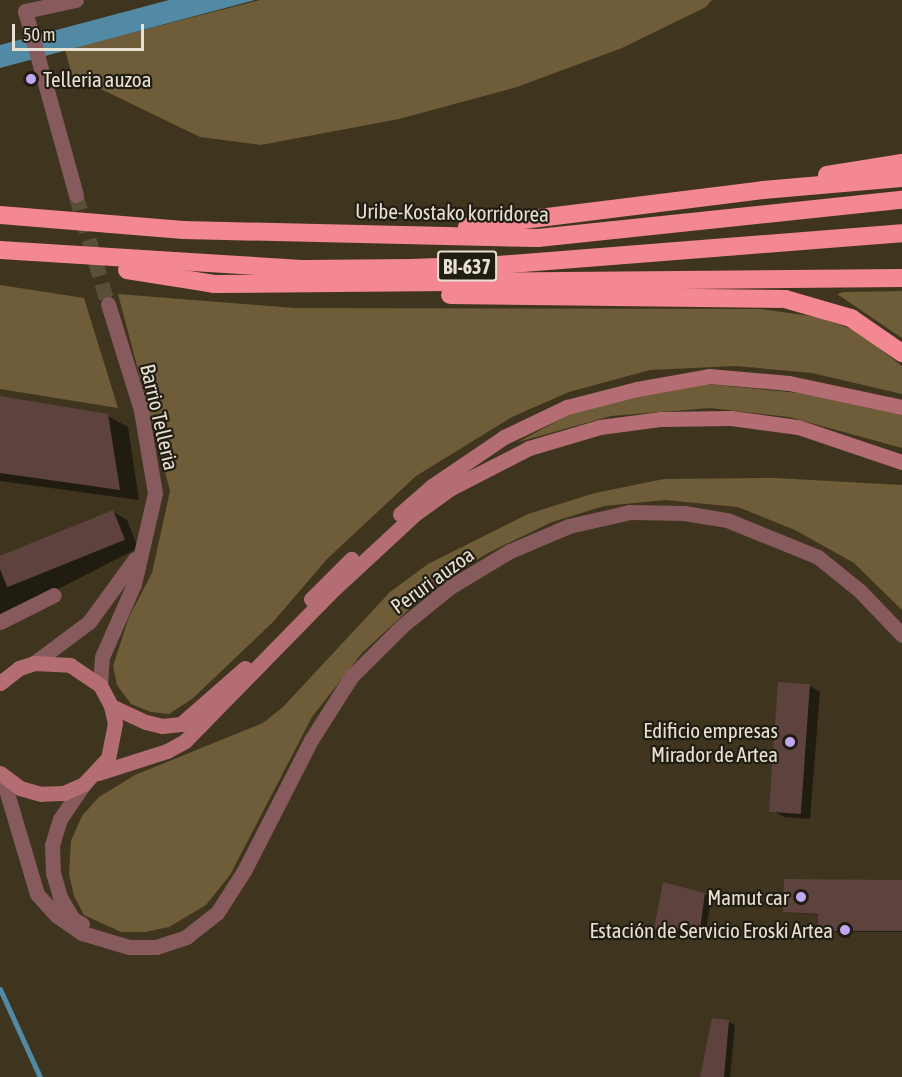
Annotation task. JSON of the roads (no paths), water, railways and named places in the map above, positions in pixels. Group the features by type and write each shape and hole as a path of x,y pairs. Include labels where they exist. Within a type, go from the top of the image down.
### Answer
{"highway":[{"path":"763,190 854,169 902,163"},
{"path":"421,234 763,190 902,178"},
{"name":"Uribe-Kostako korridorea","path":"0,215 183,230 537,238 902,200"},
{"name":"BI-637","path":"0,250 30,254 305,269 411,268 498,265 902,233"},
{"path":"30,254 214,284 501,297 785,299 851,318 902,353"},
{"path":"214,284 902,278"}],"street":[{"path":"76,0 22,11 76,195"},
{"name":"Barrio Telleria","path":"108,304 141,410 153,462 155,493 145,540"},
{"path":"111,706 146,723 181,724 217,696 328,580 432,486 504,437 567,407 637,388 709,376 789,383 899,406"},
{"path":"1,774 20,788 41,794 64,793 84,784 98,773 167,751 185,741 334,589 415,514 451,488 529,448 600,427 661,419 730,418 798,427 902,462"},
{"name":"Peruri auzoa","path":"105,938 129,947 156,947 186,937 217,913 244,871 311,740 351,677 402,626 450,587 510,551 569,526 630,512 684,513 727,520 818,557 860,591 902,635"},
{"path":"0,683 34,663 89,622 126,575 145,540"},
{"path":"100,685 102,657 134,584 145,540"},
{"path":"0,622 54,595"},
{"path":"34,663 70,665 100,685 111,706 114,741 98,773"},
{"path":"1,774 38,894 56,915 82,933 105,938"},
{"path":"84,784 60,819 52,845 53,873 60,897 73,919 105,938"}],"water":[{"path":"169,0 255,0 0,68 0,45"}],"waterway":[{"path":"0,989 40,1077"}],"tunnel":[{"path":"76,195 108,304"}],"place":[{"name":"Telleria auzoa","path":"31,79"},
{"name":"Edificio empresas Mirador de Artea","path":"790,742"},
{"name":"Mamut car","path":"801,897"},
{"name":"Estación de Servicio Eroski Artea","path":"845,930"}]}
